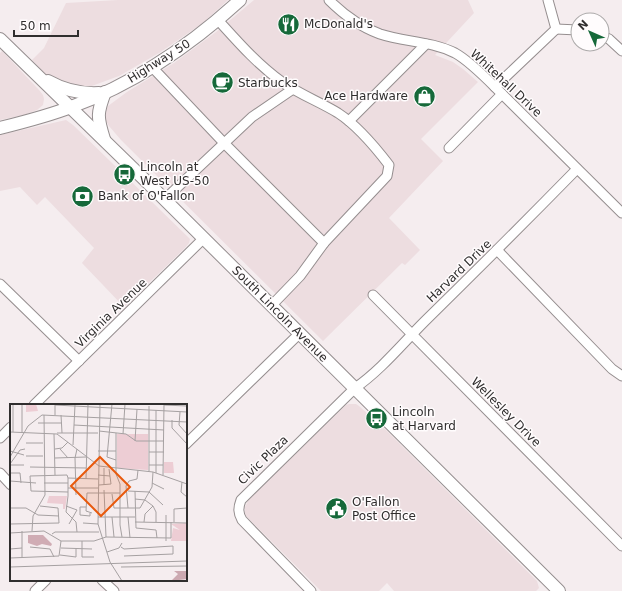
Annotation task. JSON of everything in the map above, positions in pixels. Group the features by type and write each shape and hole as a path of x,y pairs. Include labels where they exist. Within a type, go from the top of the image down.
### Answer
{"main road":[{"name":"Highway 50","path":"0,128 70,107 105,92 152,67 187,44 218,20 240,0"},
{"name":"South Lincoln Avenue","path":"0,38 272,305 558,591"},
{"path":"39,77 59,87 74,92 105,92 99,107 98,115 98,122 104,140"}],"street":[{"name":"Whitehall Drive","path":"329,0 358,23 380,34 426,44 455,53 495,87 622,213"},
{"path":"548,0 556,29"},
{"path":"218,20 252,58 293,89 349,121 389,165 388,176 324,242 300,276 272,305"},
{"path":"495,87 556,29 570,30"},
{"path":"610,40 622,51"},
{"path":"349,121 426,44"},
{"path":"152,67 224,143 324,242"},
{"path":"165,200 252,117 293,89"},
{"path":"449,148 502,94"},
{"name":"Harvard Drive","path":"355,388 370,377 412,333 577,169"},
{"name":"Virginia Avenue","path":"35,404 204,238"},
{"path":"497,250 612,369 622,376"},
{"path":"0,284 79,361"},
{"name":"Wellesley Drive","path":"373,294 622,546"},
{"path":"187,443 300,333"},
{"name":"Civic Plaza","path":"311,591 242,520 238,507 240,500 245,494 355,388"},
{"path":"0,438 10,428"},
{"path":"0,473 10,484"},
{"path":"35,591 45,581"},
{"path":"103,581 114,591"}],"shaded area":[{"path":"118,0 228,0 203,23 159,53 119,76 89,87 77,87 48,77 32,60 44,48 66,3"},
{"path":"254,0 468,0 474,13 435,55 453,62 478,82 421,139 443,161 389,218 420,250 405,265 402,263 323,341 121,140 106,121 106,110 108,106 127,92 174,63 216,32"},
{"path":"2,51 39,90 44,99 43,105 37,110 24,115 0,120 0,53"},
{"path":"66,120 73,125 190,239 189,243 184,249 124,307 82,263 94,248 45,197 37,205 20,187 0,191 0,135"},
{"path":"356,404 359,406 385,429 537,581 539,588 536,591 394,591 387,583 379,591 321,591 247,517 245,514 245,507 249,499 346,405"}],"place":[{"name":"McDonald's","path":"288,24"},
{"name":"Starbucks","path":"223,83"},
{"name":"Ace Hardware","path":"424,96"},
{"name":"Lincoln at West US-50","path":"125,174"},
{"name":"Bank of O'Fallon","path":"83,196"},
{"name":"Lincoln at Harvard","path":"377,419"},
{"name":"O'Fallon Post Office","path":"337,509"}]}
